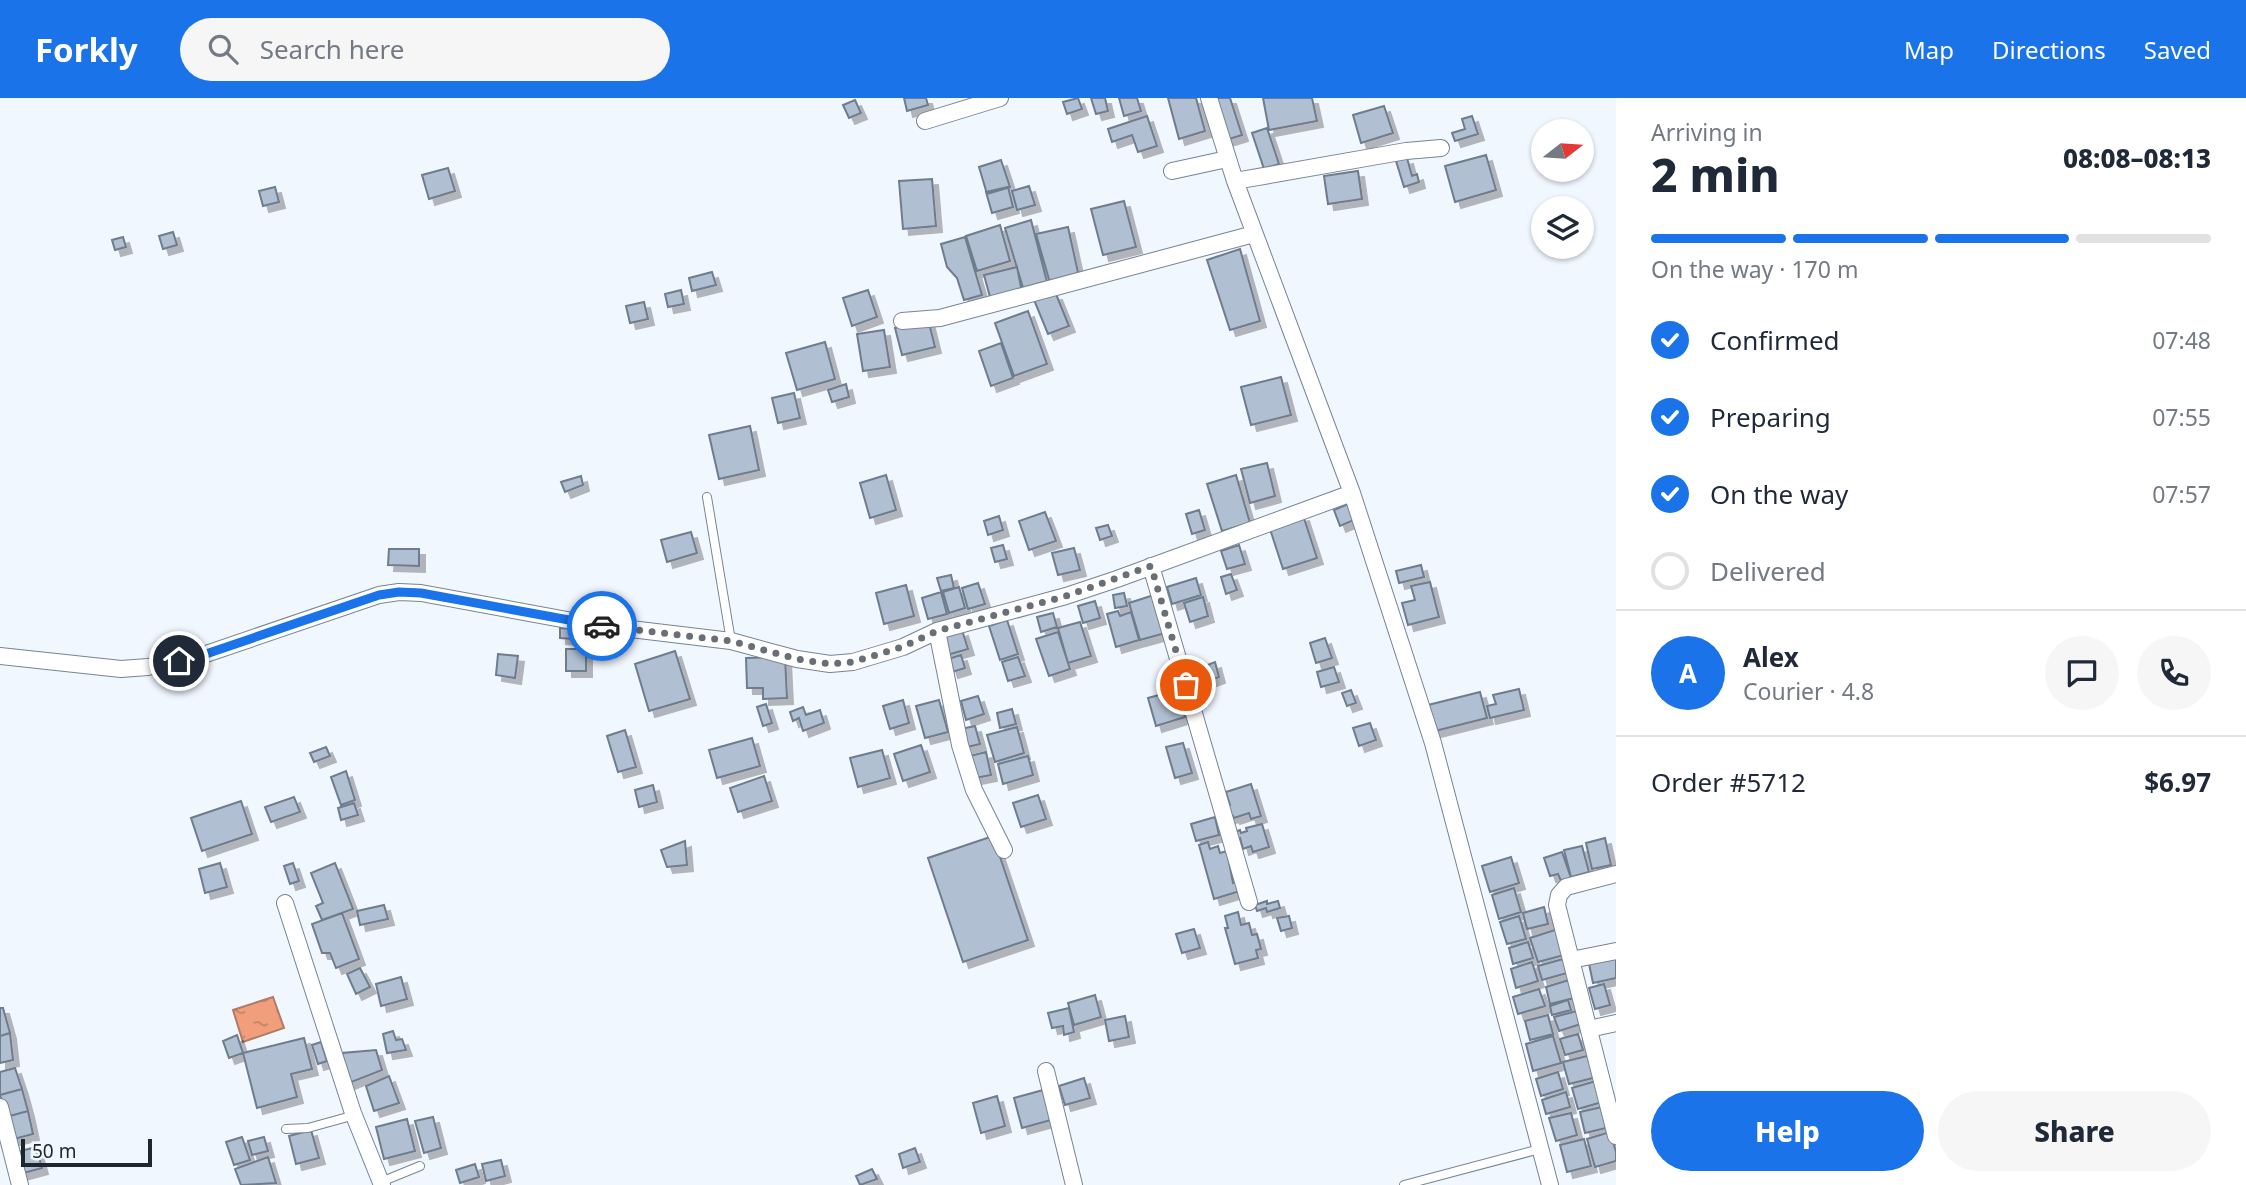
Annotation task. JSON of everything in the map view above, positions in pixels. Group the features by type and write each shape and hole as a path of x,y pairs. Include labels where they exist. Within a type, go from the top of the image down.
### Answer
{"street":[{"path":"925,121 1000,98"},
{"path":"1209,98 1254,234 1352,493 1433,743 1549,1185"},
{"path":"1235,181 1406,151 1441,148"},
{"path":"1172,171 1227,159"},
{"path":"902,321 940,318 1254,234"},
{"path":"0,656 121,669 148,667 203,655 354,603 399,592 421,593 589,624 731,641 797,659 830,664 853,662 937,631 1066,596 1352,493"},
{"path":"1151,566 1249,902"},
{"path":"937,631 960,746 974,790 1004,850"},
{"path":"1616,874 1566,887 1559,895 1557,905 1589,1029 1610,1083 1616,1136"},
{"path":"285,903 355,1115 382,1183"},
{"path":"1571,960 1616,951"},
{"path":"1589,1029 1616,1023"},
{"path":"1046,1071 1074,1185"},
{"path":"0,1107 20,1185"}],"lane":[{"path":"707,497 731,641"},
{"path":"286,1129 307,1128 355,1115"},
{"path":"1404,1185 1540,1149"},
{"path":"382,1183 420,1167"}],"water":[{"path":"273,997 284,1028 243,1042 233,1010"}],"building":[{"path":"904,98 926,98 928,105 907,111"},
{"path":"1078,98 1082,109 1067,114 1063,102"},
{"path":"1091,98 1105,98 1108,111 1096,114"},
{"path":"1119,98 1137,98 1141,111 1124,116"},
{"path":"1168,98 1196,98 1205,131 1179,139"},
{"path":"1214,98 1230,98 1242,135 1226,140"},
{"path":"1263,98 1312,98 1317,121 1269,130"},
{"path":"855,100 861,113 849,118 843,105"},
{"path":"1384,106 1393,133 1361,143 1353,115"},
{"path":"1147,116 1157,146 1138,152 1132,135 1112,142 1108,129"},
{"path":"1472,116 1478,134 1455,141 1452,133 1465,129 1462,119"},
{"path":"1267,128 1279,164 1264,169 1252,133"},
{"path":"1486,155 1496,190 1455,202 1445,166"},
{"path":"1407,158 1412,176 1417,174 1419,182 1404,187 1396,161"},
{"path":"1001,160 1010,187 987,194 979,167"},
{"path":"448,168 455,191 429,199 422,175"},
{"path":"1358,171 1362,199 1328,204 1324,176"},
{"path":"932,179 936,226 903,229 899,181"},
{"path":"1029,186 1035,205 1017,210 1012,191"},
{"path":"275,187 279,202 263,206 259,191"},
{"path":"1008,187 1013,207 992,213 986,192"},
{"path":"1124,201 1136,247 1103,255 1091,209"},
{"path":"1031,220 1048,286 1024,291 1005,228"},
{"path":"1000,225 1010,261 977,271 966,236"},
{"path":"1068,227 1079,277 1050,283 1036,234"},
{"path":"173,232 177,245 163,249 159,236"},
{"path":"123,237 126,247 115,250 112,240"},
{"path":"965,237 982,295 964,300 957,278 947,267 941,244"},
{"path":"1240,249 1260,321 1230,330 1207,260"},
{"path":"1017,267 1022,292 990,297 984,275"},
{"path":"712,272 716,285 692,291 689,278"},
{"path":"681,290 684,304 668,307 665,294"},
{"path":"868,290 877,317 852,326 843,298"},
{"path":"1056,294 1069,326 1048,334 1032,295"},
{"path":"644,302 648,319 630,323 626,306"},
{"path":"1028,311 1047,364 1014,376 995,323"},
{"path":"928,319 935,347 902,355 895,328"},
{"path":"884,330 890,367 863,371 857,334"},
{"path":"825,342 835,379 797,390 786,353"},
{"path":"1001,343 1013,378 991,386 979,351"},
{"path":"1281,377 1291,415 1251,425 1241,387"},
{"path":"846,384 849,397 832,402 828,390"},
{"path":"794,393 800,418 778,423 772,398"},
{"path":"750,426 759,470 719,479 709,435"},
{"path":"1267,463 1275,496 1250,503 1241,469"},
{"path":"886,475 896,510 870,518 860,483"},
{"path":"1236,475 1250,523 1222,531 1207,484"},
{"path":"581,476 583,485 565,492 561,482"},
{"path":"1348,504 1354,520 1340,526 1334,510"},
{"path":"1199,510 1205,530 1192,534 1186,514"},
{"path":"1045,512 1056,541 1029,550 1019,521"},
{"path":"1303,515 1317,558 1283,569 1269,526"},
{"path":"999,516 1003,530 988,535 984,521"},
{"path":"1108,525 1112,536 1100,540 1096,528"},
{"path":"691,532 697,553 667,562 661,540"},
{"path":"1003,545 1007,559 995,562 991,548"},
{"path":"1239,545 1245,564 1227,569 1221,551"},
{"path":"1074,548 1080,570 1058,575 1052,553"},
{"path":"389,549 419,549 419,566 388,565"},
{"path":"1421,565 1424,577 1399,583 1396,571"},
{"path":"1231,574 1237,590 1226,594 1221,577"},
{"path":"951,575 954,588 941,591 937,578"},
{"path":"1196,578 1201,595 1172,604 1167,587"},
{"path":"1430,582 1439,617 1408,625 1402,603 1415,600 1411,586"},
{"path":"978,583 985,604 968,609 962,588"},
{"path":"906,585 914,616 884,624 876,593"},
{"path":"959,587 965,608 949,613 943,592"},
{"path":"941,592 947,614 928,619 922,598"},
{"path":"1124,593 1127,606 1115,608 1113,595"},
{"path":"1157,594 1169,632 1140,640 1129,603"},
{"path":"1203,597 1208,616 1190,622 1184,603"},
{"path":"1095,601 1100,618 1083,623 1078,606"},
{"path":"1118,611 1120,616 1131,612 1139,640 1116,647 1107,614"},
{"path":"1053,613 1057,627 1041,632 1037,617"},
{"path":"1007,620 1018,654 1000,660 989,626"},
{"path":"1080,622 1091,656 1068,663 1058,628"},
{"path":"560,628 574,629 573,639 560,638"},
{"path":"962,630 968,649 947,655 941,637"},
{"path":"1058,632 1070,669 1049,676 1036,639"},
{"path":"1325,638 1332,658 1316,663 1310,643"},
{"path":"566,649 586,649 586,671 566,671"},
{"path":"675,651 690,699 649,711 635,664"},
{"path":"498,654 518,656 515,678 496,675"},
{"path":"961,655 965,668 952,672 948,659"},
{"path":"785,657 787,698 763,699 763,688 747,688 746,658"},
{"path":"1018,657 1025,676 1008,681 1002,662"},
{"path":"1215,662 1219,677 1200,684 1195,670"},
{"path":"1334,667 1339,682 1321,687 1317,672"},
{"path":"1519,689 1524,710 1490,718 1487,706 1496,704 1493,695"},
{"path":"1177,690 1185,717 1156,726 1148,698"},
{"path":"1351,690 1356,703 1347,706 1342,693"},
{"path":"1480,692 1487,718 1435,731 1428,705"},
{"path":"978,696 984,714 966,720 961,701"},
{"path":"903,700 909,723 890,729 883,706"},
{"path":"939,700 948,732 925,738 916,706"},
{"path":"766,704 772,723 763,726 757,707"},
{"path":"803,707 806,715 820,710 824,723 803,731 799,718 793,721 790,712"},
{"path":"1012,709 1016,724 1000,728 997,713"},
{"path":"1370,723 1376,740 1359,746 1353,728"},
{"path":"975,726 980,744 967,747 961,729"},
{"path":"1017,727 1024,753 995,762 987,735"},
{"path":"625,730 636,767 618,772 607,736"},
{"path":"752,738 760,766 717,778 709,750"},
{"path":"1183,743 1192,773 1175,778 1166,747"},
{"path":"921,745 930,772 903,781 894,754"},
{"path":"326,747 330,756 314,762 310,753"},
{"path":"882,750 890,778 858,787 850,758"},
{"path":"986,752 991,775 975,778 970,756"},
{"path":"1028,756 1033,775 1003,784 998,764"},
{"path":"346,771 355,800 341,805 331,777"},
{"path":"764,776 772,801 738,812 730,788"},
{"path":"1251,784 1261,816 1251,819 1249,813 1230,817 1226,792"},
{"path":"653,785 657,802 639,807 635,790"},
{"path":"1038,795 1046,819 1021,827 1013,803"},
{"path":"294,797 300,812 271,822 265,807"},
{"path":"241,801 252,834 202,851 191,818"},
{"path":"354,803 358,815 341,820 338,808"},
{"path":"1215,817 1219,835 1196,841 1191,824"},
{"path":"1262,824 1269,847 1253,852 1251,846 1243,849 1240,838 1235,839 1234,832 1240,830 1241,833 1247,831 1246,828"},
{"path":"993,836 1028,940 963,962 928,858"},
{"path":"1605,838 1611,865 1592,869 1586,843"},
{"path":"685,841 687,865 667,867 661,850"},
{"path":"1208,842 1210,849 1218,846 1220,853 1227,851 1233,883 1237,881 1240,891 1214,899 1199,845"},
{"path":"1582,846 1589,872 1571,877 1564,850"},
{"path":"1562,852 1571,878 1561,881 1558,874 1550,876 1544,858"},
{"path":"1511,857 1519,883 1490,892 1482,866"},
{"path":"220,863 227,887 205,893 199,869"},
{"path":"293,863 299,881 290,884 284,866"},
{"path":"335,863 353,909 322,920 316,906 323,903 311,873"},
{"path":"1514,888 1521,912 1499,919 1492,895"},
{"path":"1267,901 1267,904 1278,901 1280,908 1267,912 1266,908 1257,911 1255,905"},
{"path":"384,905 388,919 360,925 357,911"},
{"path":"1544,907 1548,924 1527,929 1523,913"},
{"path":"1238,912 1241,925 1249,923 1252,935 1257,934 1261,949 1256,950 1258,958 1235,964 1225,928 1228,928 1225,916"},
{"path":"342,913 359,959 336,968 330,953 322,953 312,924"},
{"path":"1289,916 1292,928 1281,931 1277,918"},
{"path":"1519,916 1526,939 1507,944 1500,922"},
{"path":"1194,929 1200,948 1182,953 1176,934"},
{"path":"1558,929 1564,955 1538,962 1530,938"},
{"path":"1528,942 1533,958 1513,964 1509,948"},
{"path":"1616,953 1616,978 1593,983 1588,959"},
{"path":"1563,959 1567,973 1542,980 1538,966"},
{"path":"1532,962 1538,981 1516,988 1511,969"},
{"path":"360,968 370,987 356,994 347,974"},
{"path":"401,977 407,999 381,1006 376,984"},
{"path":"1569,980 1574,998 1550,1004 1546,987"},
{"path":"1604,984 1610,1005 1595,1009 1589,988"},
{"path":"1539,989 1545,1006 1518,1014 1513,997"},
{"path":"1095,995 1101,1017 1074,1025 1068,1003"},
{"path":"1568,1000 1571,1010 1552,1015 1550,1006"},
{"path":"0,1008 3,1008 10,1033 0,1036"},
{"path":"1069,1008 1074,1032 1064,1035 1063,1026 1052,1028 1048,1013"},
{"path":"1577,1011 1581,1024 1559,1031 1554,1017"},
{"path":"1548,1015 1553,1034 1530,1040 1525,1021"},
{"path":"1125,1016 1129,1037 1109,1041 1105,1020"},
{"path":"393,1031 396,1040 402,1039 406,1050 387,1053 383,1034"},
{"path":"10,1033 13,1060 0,1063 0,1036"},
{"path":"1578,1034 1583,1050 1565,1055 1560,1039"},
{"path":"237,1035 243,1053 229,1058 223,1041"},
{"path":"1553,1036 1561,1063 1533,1071 1526,1044"},
{"path":"304,1038 312,1069 291,1074 297,1097 257,1108 243,1053"},
{"path":"321,1042 327,1061 318,1064 312,1045"},
{"path":"376,1050 382,1070 349,1083 342,1053"},
{"path":"1591,1055 1597,1077 1569,1084 1563,1062"},
{"path":"15,1068 22,1089 0,1095 0,1072"},
{"path":"1558,1072 1563,1089 1541,1096 1536,1079"},
{"path":"389,1076 399,1103 374,1111 366,1086"},
{"path":"1084,1078 1090,1098 1065,1105 1059,1086"},
{"path":"1596,1081 1602,1102 1578,1109 1572,1088"},
{"path":"22,1089 28,1111 6,1117 0,1095"},
{"path":"1043,1090 1051,1120 1022,1128 1014,1098"},
{"path":"1566,1092 1570,1107 1546,1114 1542,1100"},
{"path":"997,1096 1005,1126 981,1133 973,1103"},
{"path":"1602,1107 1606,1128 1585,1133 1580,1112"},
{"path":"28,1111 33,1134 10,1140 6,1117"},
{"path":"1571,1113 1577,1135 1556,1141 1549,1118"},
{"path":"433,1117 441,1148 424,1153 415,1121"},
{"path":"407,1119 415,1151 384,1159 376,1127"},
{"path":"311,1130 319,1158 296,1164 289,1136"},
{"path":"1610,1132 1616,1161 1595,1167 1587,1139"},
{"path":"242,1137 250,1160 234,1165 226,1142"},
{"path":"264,1137 268,1151 252,1155 248,1141"},
{"path":"1584,1139 1591,1166 1567,1172 1560,1145"},
{"path":"36,1147 42,1168 20,1174 13,1153"},
{"path":"915,1148 920,1162 903,1168 899,1154"},
{"path":"268,1157 276,1183 241,1185 235,1169"},
{"path":"501,1160 505,1176 486,1181 482,1164"},
{"path":"475,1164 479,1177 460,1183 456,1170"},
{"path":"872,1169 877,1179 860,1185 856,1176"}],"way so far":[{"path":"602,626 731,641 797,659 830,664 853,662 902,647 937,631 1066,596 1151,566 1186,685"}],"route":[{"path":"179,661 379,595 399,592 421,593 602,626"}]}
